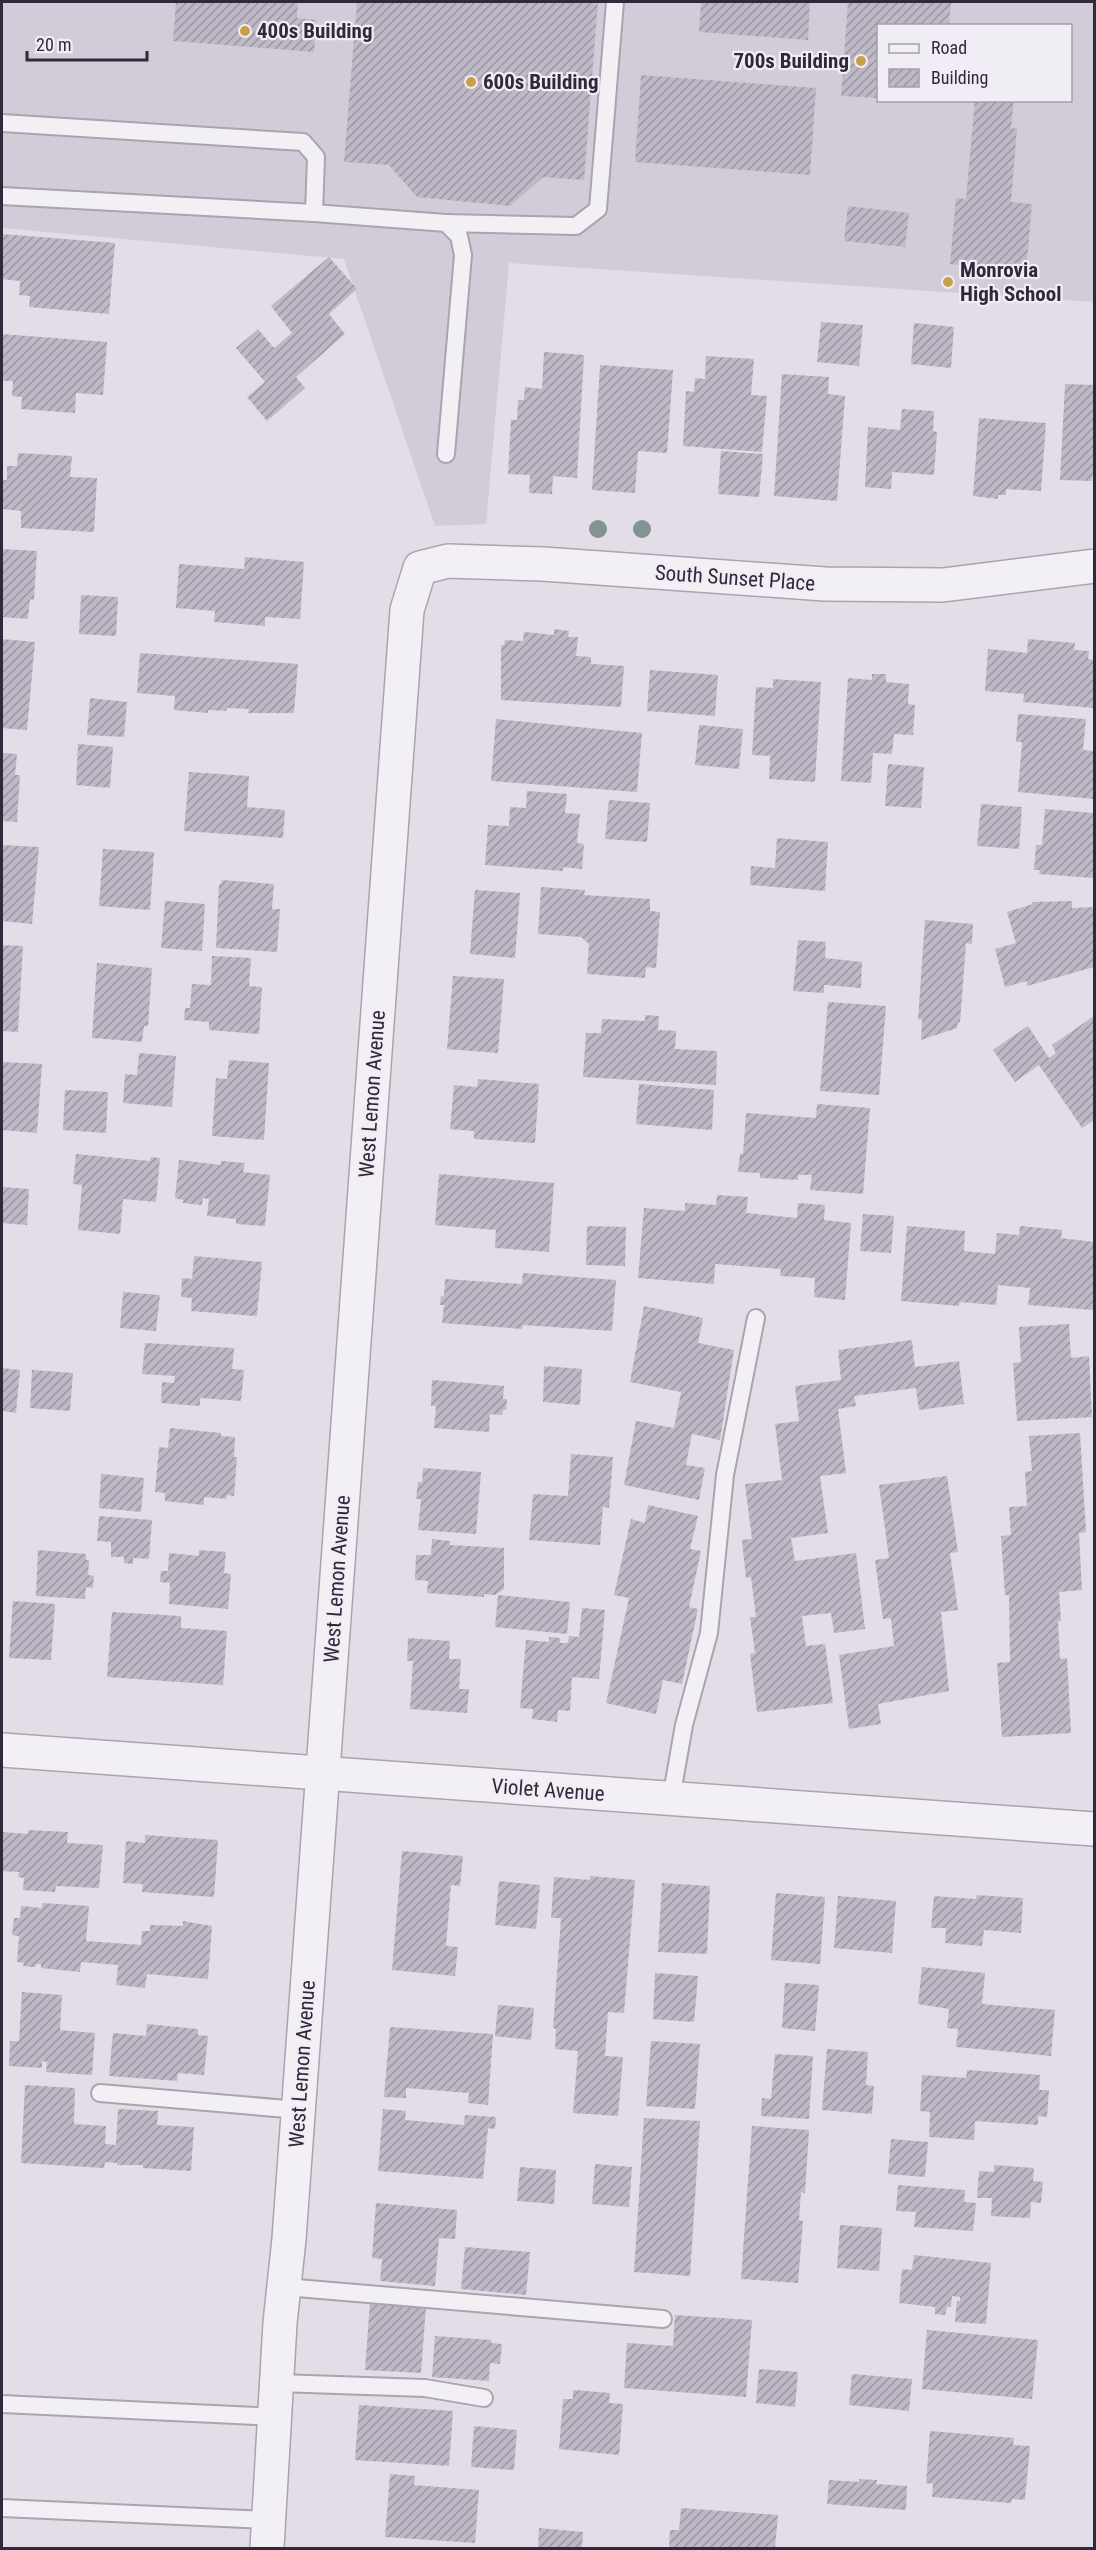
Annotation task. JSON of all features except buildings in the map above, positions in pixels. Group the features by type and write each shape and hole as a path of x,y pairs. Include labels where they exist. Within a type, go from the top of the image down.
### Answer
{"street":[{"name":"South Sunset Place","path":"407,610 420,568 448,561 543,564 825,584 896,585 943,585 1095,566"},
{"name":"West Lemon Avenue","path":"268,2534 407,610"},
{"name":"Violet Avenue","path":"2,1750 1095,1828"}],"lane":[{"path":"2,195 446,223 576,226 598,209 615,2"},
{"path":"2,123 303,142 316,157 314,213"},
{"path":"446,223 459,236 463,255 446,453"},
{"path":"671,1799 684,1725 709,1633 725,1475 756,1318"},
{"path":"100,2093 299,2110"},
{"path":"285,2287 663,2319"},
{"path":"278,2383 425,2388 484,2398"},
{"path":"2,2404 276,2417"},
{"path":"2,2508 268,2534"}],"shaded area":[{"name":"Monrovia High School","path":"2,2 1094,2 1094,302 509,263 486,524 435,526 344,259 2,228"}],"place":[{"name":"400s Building","path":"245,31"},
{"name":"700s Building","path":"861,61"},
{"name":"600s Building","path":"471,82"},
{"name":"Monrovia High School","path":"948,282"}]}
